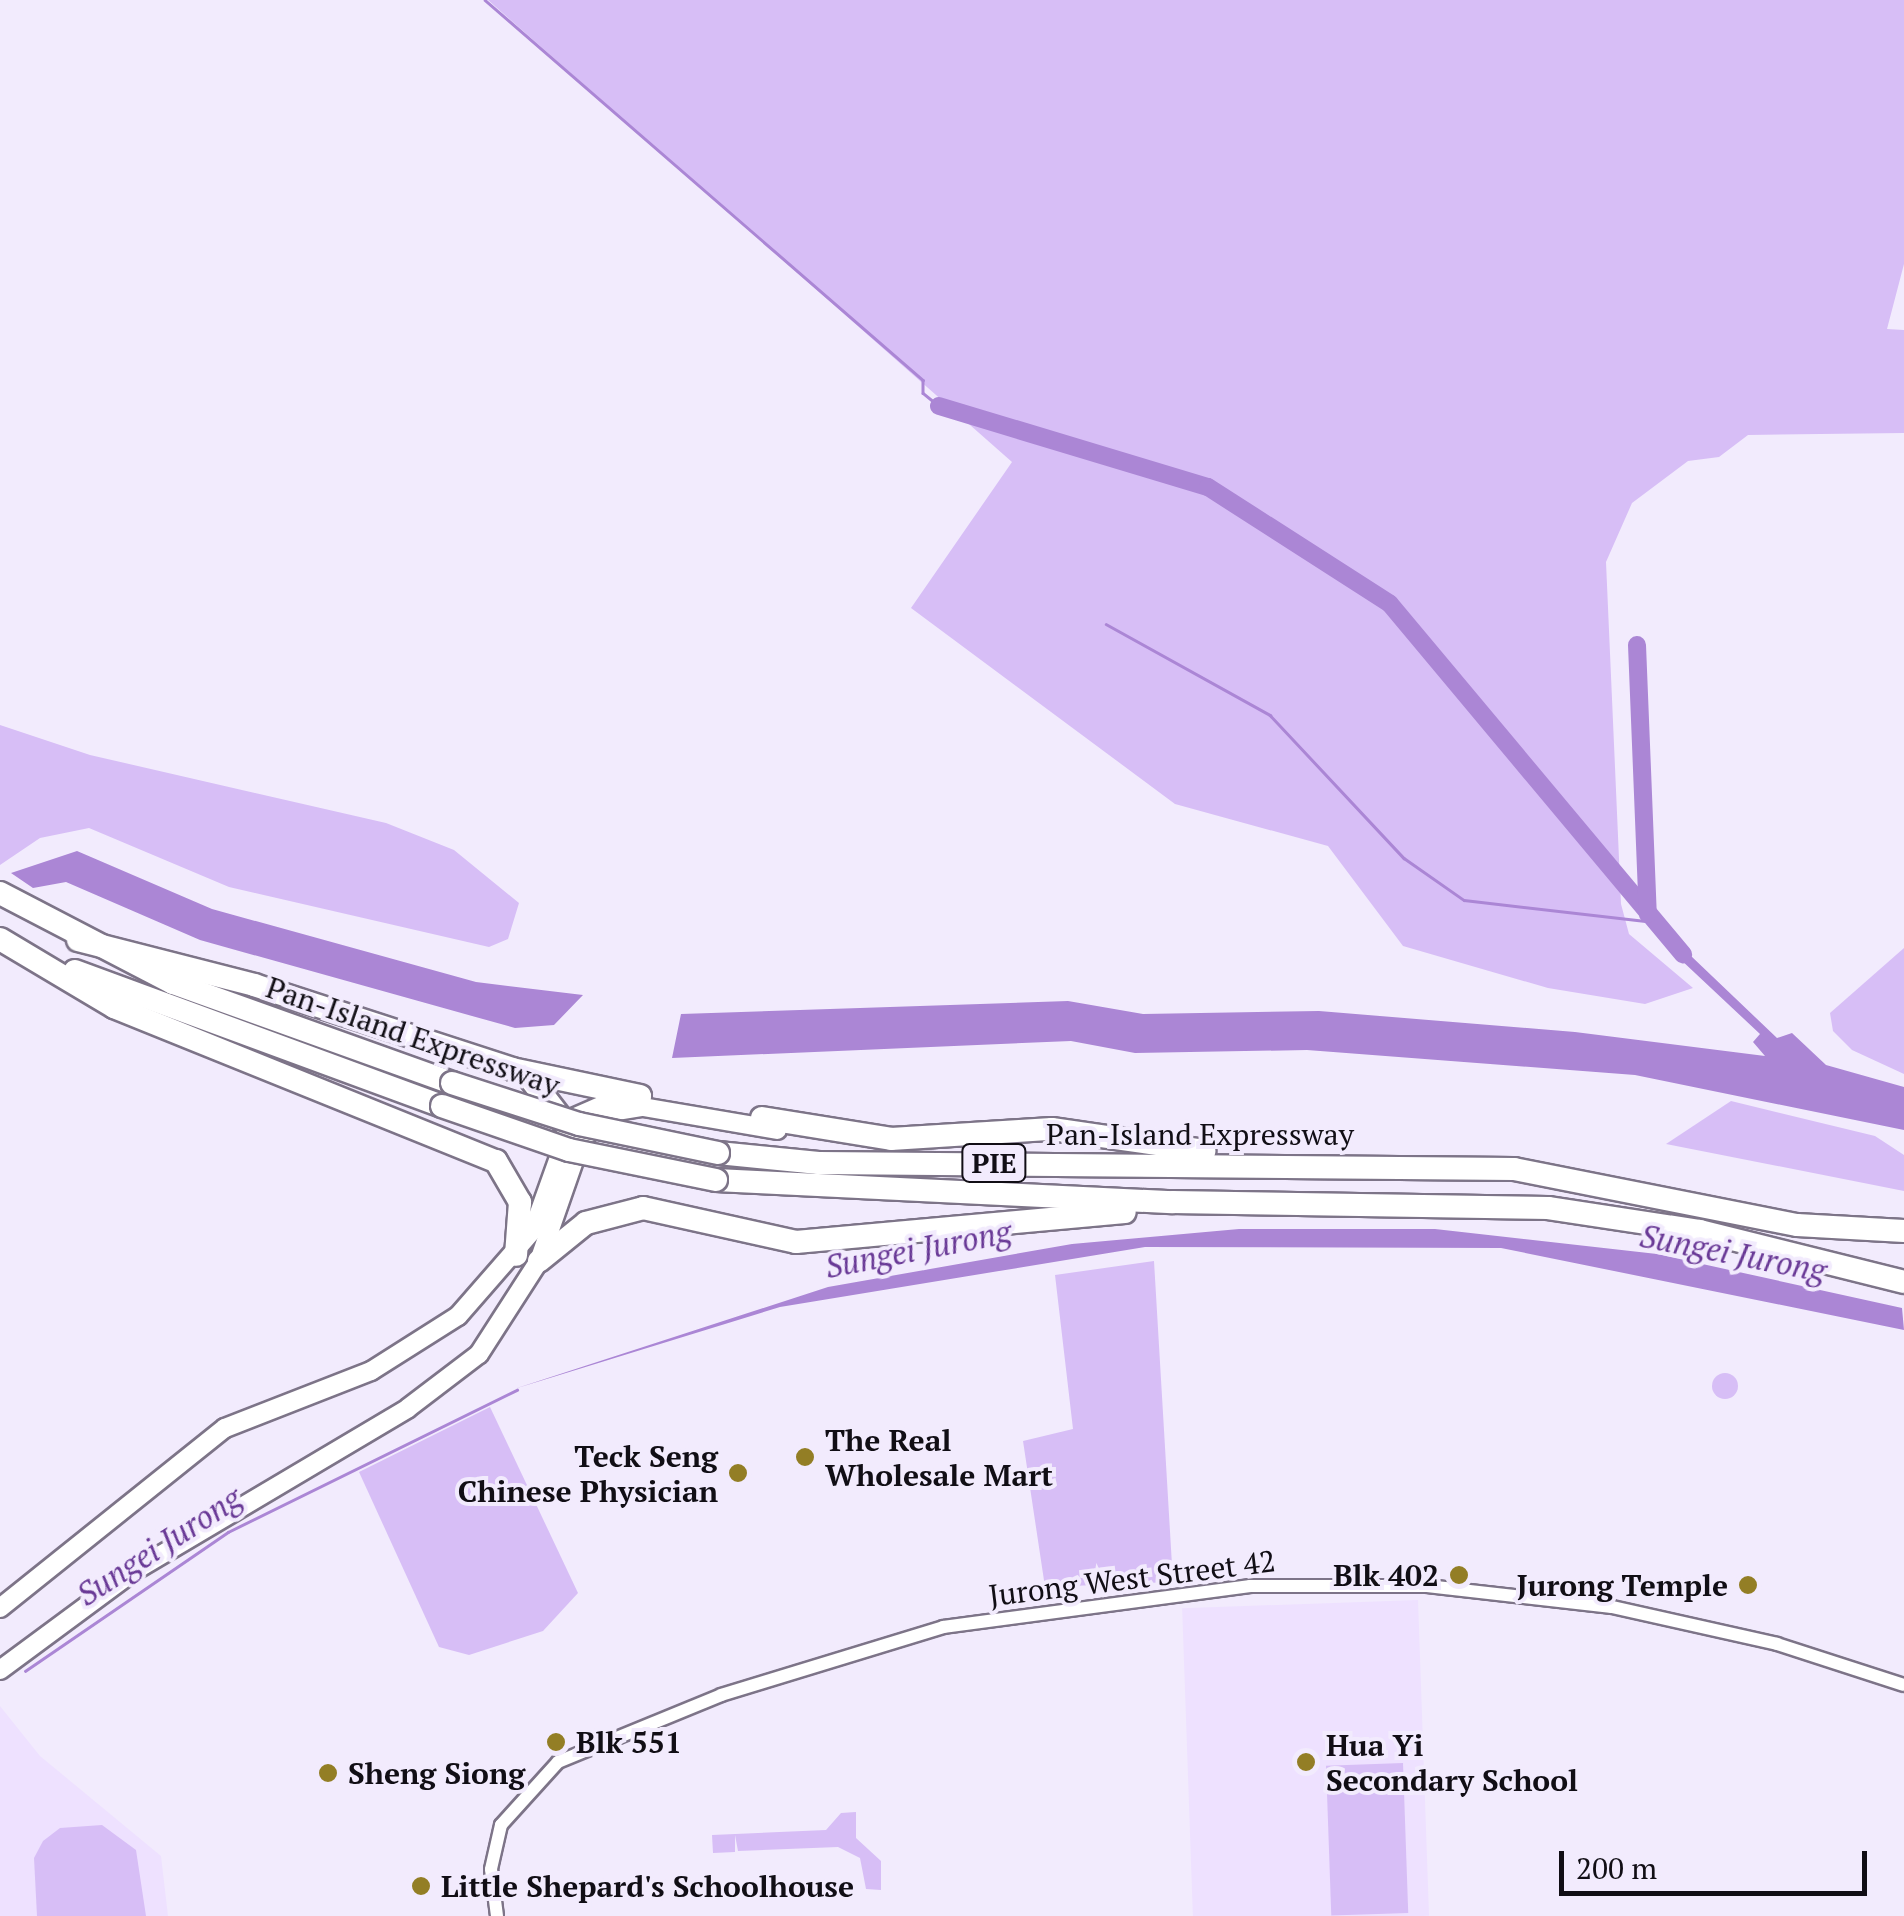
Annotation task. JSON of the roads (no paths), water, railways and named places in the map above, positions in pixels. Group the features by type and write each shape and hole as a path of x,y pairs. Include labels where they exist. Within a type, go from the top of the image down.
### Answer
{"highway":[{"name":"Pan-Island Expressway","path":"0,893 78,940 452,1082 579,1124 718,1153 818,1163 1514,1169 1797,1225 1904,1231"},
{"name":"Pan-Island Expressway","path":"0,938 117,990 569,1150 716,1180 1198,1203 1548,1208 1700,1231 1904,1282"},
{"path":"0,938 114,1007 496,1162 520,1202 528,1258 586,1223 643,1208 796,1242 1198,1203"},
{"path":"78,940 254,985 512,1069 640,1096"},
{"path":"512,1069 550,1092 575,1133"},
{"path":"762,1118 935,1140 1052,1129 1271,1164"}],"main road":[{"path":"0,1670 186,1538 452,1376 500,1329 575,1133 598,1100 640,1096 762,1118"},
{"path":"575,1133 604,1113 629,1106 797,1133 816,1127"},
{"path":"0,1608 225,1428 411,1350 528,1258"}],"street":[{"name":"Jurong West Street 42","path":"497,1916 491,1868 500,1825 558,1762 722,1695 944,1627 1250,1586 1415,1586 1612,1607 1777,1644 1904,1685"}],"waterway":[{"path":"485,0 923,380 923,393 939,406"},
{"path":"939,406 1208,487 1390,604 1683,955"},
{"path":"1106,624 1270,715 1404,858 1464,900 1654,922"},
{"path":"1637,645 1648,914"},
{"name":"Sungei Jurong","path":"25,1671 228,1532 517,1390"}],"place":[{"name":"The Real Wholesale Mart","path":"805,1457"},
{"name":"Teck Seng Chinese Physician","path":"738,1473"},
{"name":"Blk 402","path":"1459,1575"},
{"name":"Jurong Temple","path":"1748,1585"},
{"name":"Blk 551","path":"556,1742"},
{"name":"Hua Yi Secondary School","path":"1306,1762"},
{"name":"Sheng Siong","path":"328,1773"},
{"name":"Little Shepard's Schoolhouse","path":"421,1886"}]}
